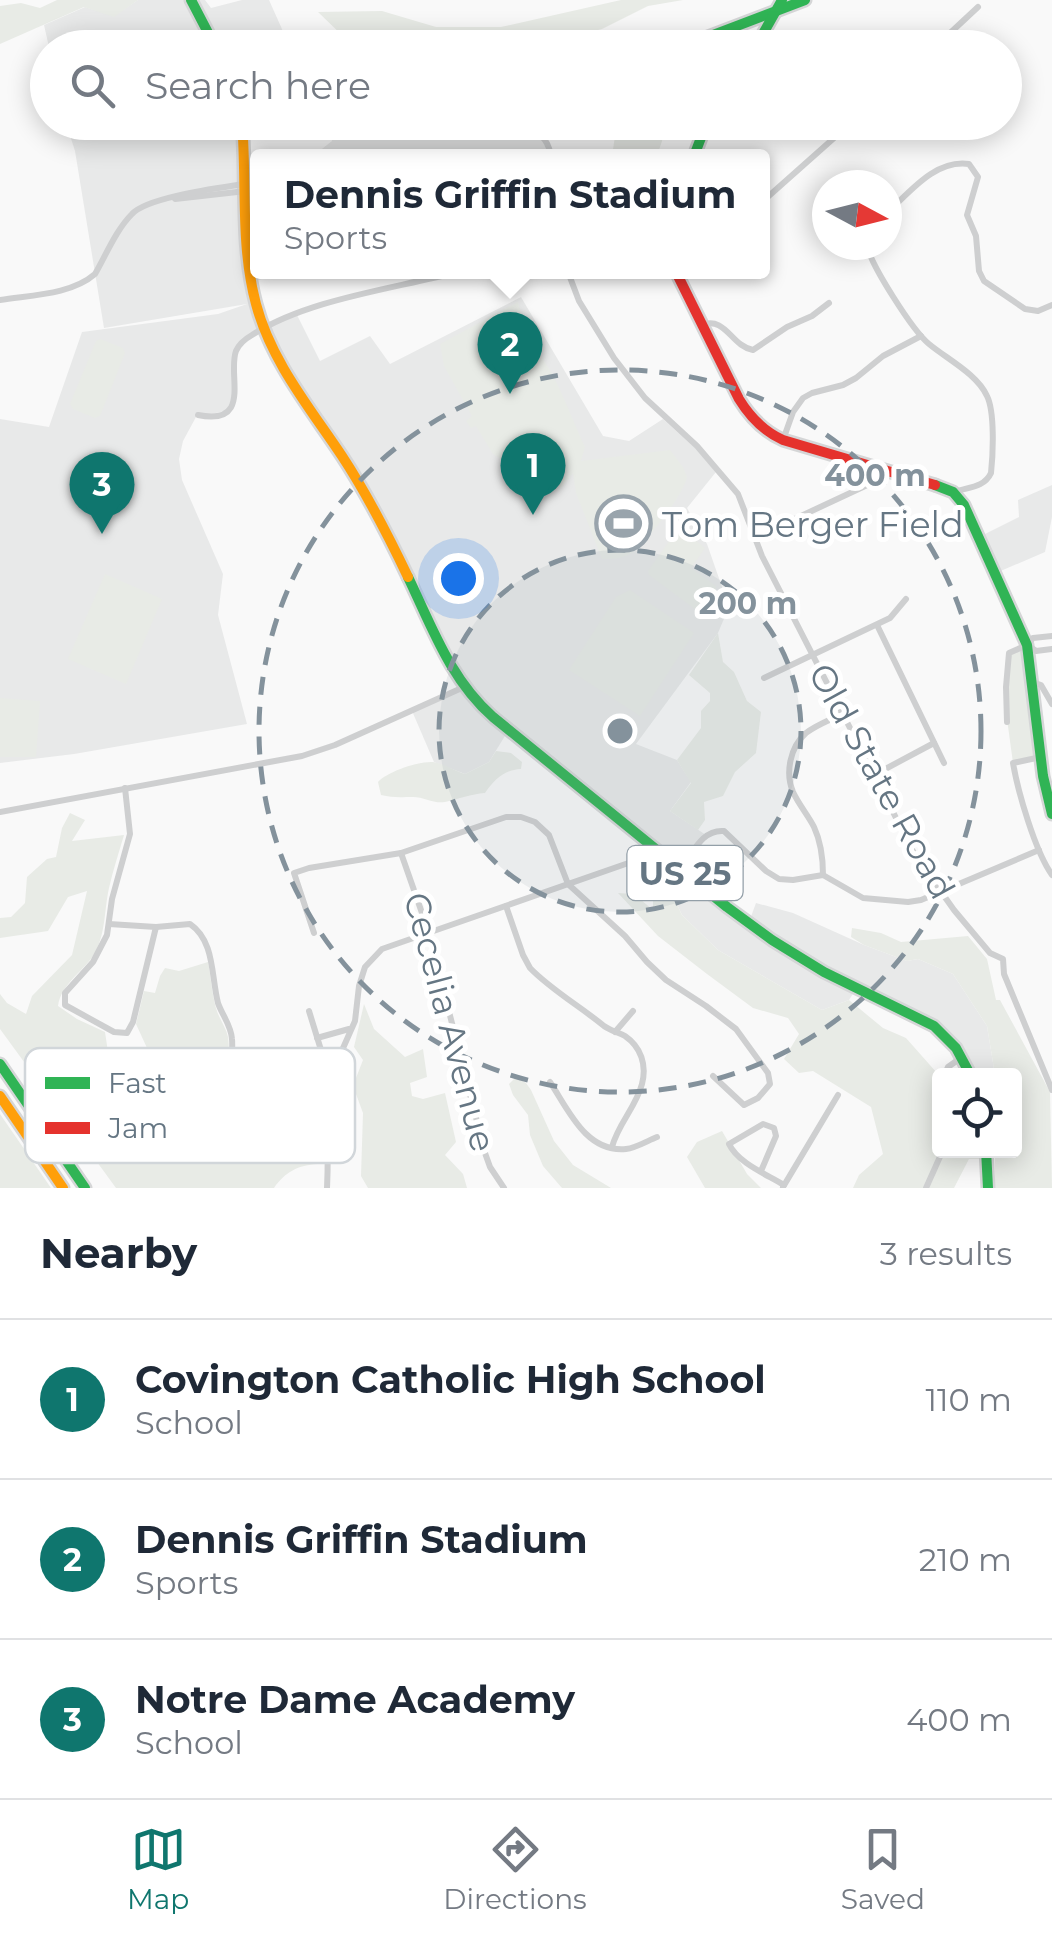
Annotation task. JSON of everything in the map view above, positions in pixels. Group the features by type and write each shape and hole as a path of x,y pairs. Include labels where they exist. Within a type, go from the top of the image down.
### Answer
{"main road":[{"path":"191,0 207,30"},
{"path":"722,30 779,6 806,0"},
{"path":"765,30 779,6"},
{"name":"US 25","path":"243,140 250,275"},
{"name":"US 25","path":"251,279 264,328 289,376 358,483 449,665 464,687 492,717 772,940 836,978 934,1026 950,1039 967,1068"},
{"path":"680,279 746,412 773,436 953,492 962,501 1028,645 1052,814"},
{"path":"0,1064 25,1100"},
{"path":"0,1096 25,1133"},
{"path":"986,1158 988,1188"},
{"path":"46,1163 63,1188"},
{"path":"68,1163 85,1188"}],"street":[{"path":"953,30 978,7"},
{"path":"770,195 832,140"},
{"path":"902,199 946,166 969,164 978,177 967,215 976,236 979,271 984,281 1025,309 1038,311 1052,306"},
{"path":"0,300 77,286 89,280 130,216 144,204 187,200 246,187"},
{"path":"871,260 921,336 974,380 990,403 989,478 980,485 953,492"},
{"path":"198,415 226,412 236,391 236,350 264,328 344,299 428,279"},
{"name":"Old State Road","path":"571,279 606,347 645,398 718,468 742,500 762,556 915,855 990,953 1003,959 1004,974 1052,1088"},
{"path":"702,324 717,323 740,346 753,350 829,303"},
{"path":"784,440 793,412 803,398 843,385 921,336"},
{"path":"756,537 878,480 884,470"},
{"path":"764,678 890,618 906,599"},
{"path":"877,625 944,763"},
{"path":"1007,722 1007,658 1034,638 1052,636"},
{"path":"1028,645 1036,652 1052,649"},
{"path":"1032,682 1041,686 1052,704"},
{"path":"0,812 302,756 464,687"},
{"path":"824,875 816,832 794,794 789,768 800,740 810,730 842,714"},
{"path":"874,775 934,744"},
{"path":"1041,757 1013,763 1039,850 1052,875"},
{"path":"125,788 130,834 112,899 107,935 100,951 65,993 63,1002 74,1012 114,1032 123,1034 130,1029 156,927"},
{"path":"314,933 294,873 401,853 506,817 535,822 546,831 568,884 666,980 736,1029 768,1073 770,1084 758,1098 744,1105 713,1076"},
{"path":"680,869 706,834 714,830 727,833 774,877 793,880 824,875 863,898 914,902 1039,850"},
{"path":"342,1048 355,1020 361,976 368,962 382,949 637,860 654,848"},
{"name":"Cecelia Avenue","path":"401,853 429,932 485,1152 504,1188"},
{"path":"506,906 530,968 622,1034 641,1054 644,1072 640,1089 612,1148"},
{"path":"109,924 190,924 198,930 210,956 219,1006 232,1034 232,1048"},
{"path":"309,1010 320,1048"},
{"path":"615,1032 633,1011"},
{"path":"317,1038 351,1029"},
{"path":"948,1068 963,1057"},
{"path":"550,1082 587,1136 598,1144 628,1149 656,1137"},
{"path":"761,1171 776,1136 774,1128 763,1124 729,1144 740,1158 783,1186 838,1095"},
{"path":"926,1188 939,1158"}],"shaded area":[{"path":"57,0 138,0 114,17 84,7 0,44 0,6 21,3 40,8"},
{"path":"138,0 205,0 211,8 242,0 269,0 282,30 45,30 44,25 85,7 114,16"},
{"path":"621,0 683,0 648,6 598,30 337,30 318,12 382,11 436,27 501,27"},
{"path":"71,140 243,140 246,169 250,169 250,279 262,279 252,282 263,327 297,315 320,361 370,336 390,364 521,297 603,436 629,441 663,419 716,472 687,508 707,544 729,607 718,633 636,744 677,760 691,782 670,811 706,835 680,869 749,922 756,903 793,913 907,961 918,959 953,974 987,1026 994,1068 967,1068 950,1039 856,989 849,1000 822,1010 718,950 682,915 654,848 508,731 489,762 465,774 434,762 412,711 463,687 379,523 263,328 236,350 236,391 226,411 196,417 183,441 179,459 182,480 223,574 218,615 247,724 0,763 0,419 49,427 82,332 218,314 247,304 104,328"},
{"path":"544,140 548,149 322,149 332,141"},
{"path":"614,140 662,140 659,149 613,149"},
{"path":"518,302 526,342 552,375 585,447 581,461 670,450 683,467 687,477 673,505 648,537 626,556 602,559 576,493 573,473 561,488 551,475 521,471 493,454 476,426 471,428 466,421 472,416 444,366 440,344"},
{"path":"100,339 123,348 125,353 100,416 95,418 70,404"},
{"path":"1052,485 1052,517 1045,552 996,573 979,537 1019,517 1018,500"},
{"path":"682,529 705,548 691,568 716,586 702,612 648,571 677,530"},
{"path":"105,574 162,599 126,684 68,659"},
{"path":"630,590 694,633 640,716 569,670 616,597"},
{"path":"718,633 723,662 734,672 747,701 761,712 756,753 735,772 723,796 704,802 705,820 698,830 670,811 691,783 677,760 701,728 701,711 710,701 710,693 689,675"},
{"path":"1027,645 1041,757 1013,763 1007,719 1009,653"},
{"path":"0,698 40,701 36,757 0,757"},
{"path":"496,751 511,753 522,762 521,769 500,776 485,793 441,802 381,795 378,782 403,768 433,762 465,774 489,762"},
{"path":"70,813 85,820 72,841 124,835 97,948 67,985 58,1006 105,1032 107,1048 25,1048 25,1063 0,1029 0,994 26,1014 32,996 72,955 87,891 68,897 48,931 0,938 0,918 11,917 25,903 27,877 47,859 56,857 62,828"},
{"path":"659,867 682,915 718,950 822,1010 849,1000 883,1028 906,1038 933,1068 932,1158 979,1158 969,1159 954,1188 853,1188 859,1175 883,1154 871,1107 813,1071 799,1073 784,1059 799,1034 788,1018 753,1008 658,936 618,893 634,894 653,910 644,871"},
{"path":"852,928 881,933 901,942 968,936 987,959 996,1000 1000,1000 1050,1092 1052,1188 995,1188 995,1158 1022,1158 1022,1068 994,1068 987,1026 953,974 918,959 907,961 851,937"},
{"path":"208,962 216,1008 229,1048 147,1048 136,1024 144,991 155,993 165,968 179,971"},
{"path":"364,1004 374,1029 405,1057 423,1049 427,1077 410,1083 412,1096 423,1099 445,1093 456,1142 445,1155 463,1174 467,1188 368,1188 361,1176 363,1113 356,1094 356,1078 363,1060 354,1047"},
{"path":"516,1077 531,1090 554,1141 573,1165 611,1188 562,1188 543,1166 530,1135 528,1115 509,1084"},
{"path":"0,1114 25,1150 25,1163 34,1163 51,1188 0,1188"},
{"path":"722,1131 747,1174 761,1188 705,1188 687,1157 697,1142"},
{"path":"98,1163 318,1163 293,1170 274,1188 116,1188"}],"traffic: fast":[{"path":"191,0 207,30"},
{"path":"765,30 782,0"},
{"path":"726,30 805,0"},
{"path":"697,149 700,140"},
{"path":"935,485 953,492 964,505 1027,645 1043,776 1052,814"},
{"path":"408,577 454,669 493,717 772,940 824,972 934,1026 956,1048 967,1068"},
{"path":"0,1064 25,1100"},
{"path":"986,1158 988,1188"},
{"path":"68,1163 85,1188"}],"traffic: slow":[{"path":"243,140 250,274"},
{"path":"251,279 271,345 360,485 408,577"},
{"path":"0,1096 25,1133"},
{"path":"46,1163 63,1188"}],"traffic: jam":[{"path":"679,279 739,399 763,428 783,440 935,485"}],"place":[{"name":"Dennis Griffin Stadium","path":"510,394"},
{"name":"Covington Catholic High School","path":"533,515"},
{"name":"Tom Berger Field","path":"623,524"},
{"name":"Notre Dame Academy","path":"102,534"}]}
